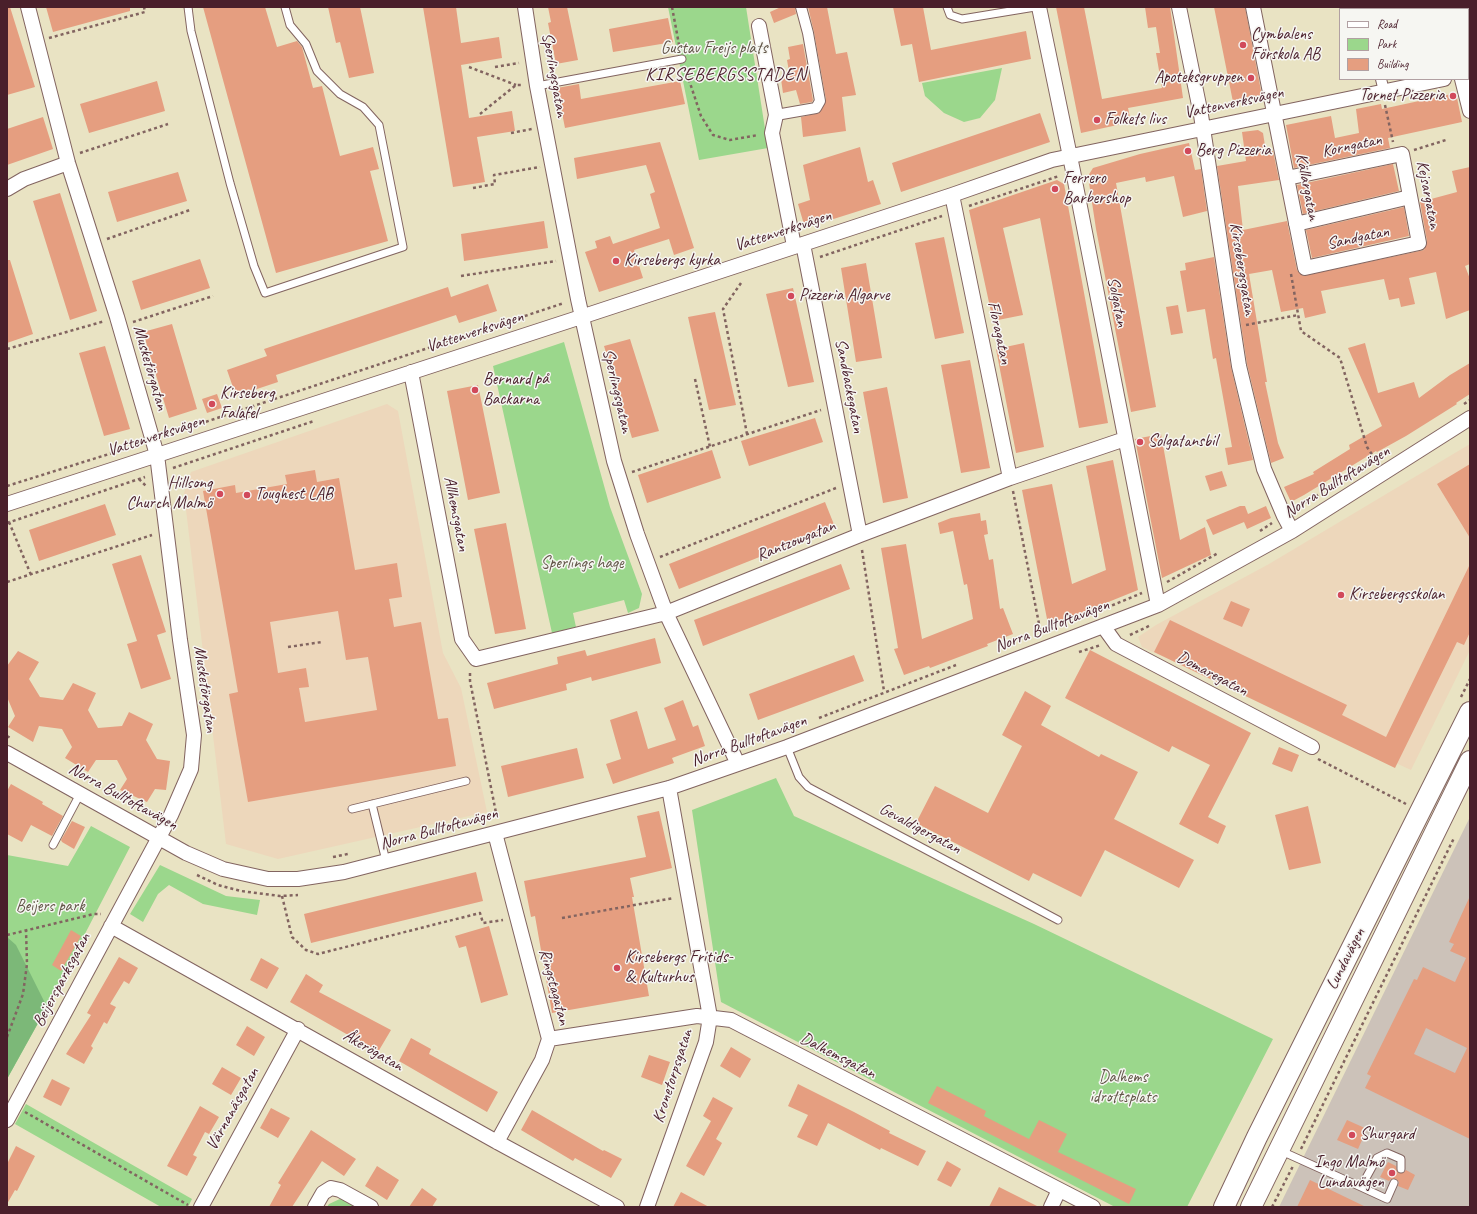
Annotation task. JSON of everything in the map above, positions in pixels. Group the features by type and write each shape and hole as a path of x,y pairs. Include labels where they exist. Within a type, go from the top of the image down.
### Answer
{"main road":[{"name":"Lundavägen","path":"1224,1207 1257,1137 1470,712"},
{"name":"Lundavägen","path":"1251,1207 1288,1154 1470,761"}],"street":[{"name":"Musketörgatan","path":"28,7 67,160 118,322 157,455 180,640 194,735 191,769 184,788 160,837"},
{"name":"Sperlingsgatan","path":"525,7 530,85 614,461 637,534 666,613 738,764"},
{"path":"776,115 816,108 820,101 808,33 801,7"},
{"name":"Solgatan","path":"1039,7 1070,156 1158,605"},
{"name":"Kirsebergsgatan","path":"1180,7 1201,115 1239,366 1264,469 1292,531"},
{"name":"Källargatan","path":"1253,7 1305,268"},
{"name":"Sandbackegatan","path":"759,26 776,115 772,133 799,245 861,541"},
{"name":"Vattenverksvägen","path":"7,504 952,196 1052,160 1202,128 1273,107 1437,80"},
{"path":"1462,80 1470,111"},
{"name":"Korngatan","path":"1287,178 1399,154"},
{"name":"Kejsargatan","path":"1399,154 1410,197 1419,243"},
{"path":"7,189 24,179 67,160"},
{"name":"Floragatan","path":"952,196 1011,484"},
{"path":"1296,224 1410,197"},
{"name":"Sandgatan","path":"1305,268 1419,243"},
{"name":"Allhemsgatan","path":"411,372 462,639 476,659"},
{"name":"Norra Bulltoftavägen","path":"7,754 160,837 186,853 223,869 268,879 306,878 344,872 487,833 669,788 787,747 1158,605 1292,531 1470,418"},
{"name":"Rantzowgatan","path":"476,659 666,613 861,541 1125,439"},
{"name":"Domaregatan","path":"1103,626 1116,644 1312,747"},
{"name":"Kronetorpsgatan","path":"647,1207 706,1042 710,1017 669,788"},
{"name":"Ringstagatan","path":"487,833 517,918 549,1039 542,1060 497,1142"},
{"name":"Beijersparksgatan","path":"7,1120 160,837"},
{"name":"Åkerögatan","path":"111,926 298,1029 497,1142 617,1207"},
{"name":"Dalhemsgatan","path":"549,1039 696,1016 731,1020 1093,1207"},
{"name":"Värnanäsgatan","path":"201,1207 298,1029"},
{"path":"316,1207 323,1193 331,1188 340,1190 371,1207"},
{"path":"1051,1207 1059,1190"}],"lane":[{"path":"188,7 191,31 230,183 254,266 265,293 403,247 379,125 363,107 340,94 317,71 306,44 290,25 285,7"},
{"path":"947,7 950,15 962,19 1035,7"},
{"path":"530,85 682,59"},
{"name":"Gevaldigergatan","path":"787,747 799,777 808,787 1058,920"},
{"path":"352,809 466,781"},
{"path":"53,845 80,794"},
{"path":"372,804 386,861"},
{"path":"1361,1187 1377,1158 1387,1152 1401,1159 1401,1168"},
{"path":"1288,1154 1387,1199 1394,1183"}],"path":[{"path":"37,42 145,12 144,7"},
{"path":"672,7 682,59 701,116 713,135 730,140 772,133"},
{"path":"496,67 522,62"},
{"path":"469,67 516,85 530,85"},
{"path":"480,114 516,85"},
{"path":"1382,88 1399,154 1446,140"},
{"path":"67,160 168,124"},
{"path":"511,133 532,129"},
{"path":"473,188 495,184 494,175 540,167"},
{"path":"963,208 1057,176"},
{"path":"94,244 190,210"},
{"path":"823,256 947,214"},
{"path":"461,276 557,261"},
{"path":"1305,268 1291,274 1301,331 1340,358 1367,447 1376,460 1369,464"},
{"path":"742,283 723,309 747,434"},
{"path":"7,349 118,322 213,296"},
{"path":"7,486 152,440 564,303"},
{"path":"1233,328 1298,315"},
{"path":"695,378 710,447"},
{"path":"629,473 824,409"},
{"path":"176,467 318,419"},
{"path":"31,575 8,523 139,479"},
{"path":"1257,532 1343,480"},
{"path":"1011,484 1041,634"},
{"path":"657,558 839,487"},
{"path":"7,582 155,534"},
{"path":"861,541 884,691"},
{"path":"1168,581 1223,551"},
{"path":"1075,654 1112,640 1133,635"},
{"path":"288,647 322,642"},
{"path":"470,673 470,681 497,818 490,819"},
{"path":"1312,747 1318,759 1408,805"},
{"path":"1272,1207 1288,1154 1455,835"},
{"path":"328,859 351,854"},
{"path":"193,873 218,884 240,891 282,896 300,895"},
{"path":"562,918 689,895"},
{"path":"282,896 292,937 306,950 318,954 480,913 483,923 517,918"},
{"path":"7,935 94,914 101,914"},
{"path":"7,1037 23,994 27,964 26,930"},
{"path":"15,1106 191,1207"}],"shaded area":[{"path":"387,404 398,411 443,653 461,688 487,812 278,859 226,844 184,493 191,472"},
{"name":"Kirsebergsskolan","path":"1470,444 1470,650 1411,770 1142,647 1138,637 1156,625 1269,564"},
{"path":"1470,817 1470,1207 1279,1207"}],"green space":[{"name":"Gustav Freijs plats","path":"668,7 746,7 768,148 699,160"},
{"path":"1002,68 995,100 980,118 964,122 944,113 925,96 922,83"},
{"name":"Sperlings hage","path":"564,342 610,507 642,594 639,608 628,613 624,600 573,613 576,627 552,633 493,366"},
{"name":"Dalhems idrottsplats","path":"776,778 794,816 1034,924 1273,1039 1187,1207 1115,1207 721,1002 692,810"},
{"name":"Beijers park","path":"91,826 130,847 47,1007 7,1079 7,855 68,866"},
{"path":"160,865 226,896 260,900 257,915 203,904 169,885 158,894 143,922 130,914"},
{"path":"7,937 16,945 47,1007 7,1079"},
{"path":"26,1104 192,1199 188,1207 161,1207 15,1124"},
{"path":"342,1198 357,1207 327,1207 329,1204"}],"building":[{"path":"10,7 35,87 7,95 7,8"},
{"path":"46,7 130,7 130,11 53,32"},
{"path":"203,7 265,7 277,47 297,41 302,47 313,88 322,86 340,156 373,147 379,169 370,171 388,241 276,273"},
{"path":"328,7 360,7 374,73 349,78 340,42 336,43"},
{"path":"423,7 456,7 461,43 499,37 502,58 461,65 469,118 512,111 515,131 477,137 485,182 453,187"},
{"path":"548,7 567,7 578,60 556,64 548,23 551,22"},
{"path":"781,7 795,7 796,14 774,23 770,12"},
{"path":"808,7 827,7 836,54 847,52 856,95 842,97 846,131 803,137 801,117 819,113 826,100"},
{"path":"893,7 923,7 931,50 1026,31 1031,59 919,82 912,44 901,46"},
{"path":"1056,7 1084,7 1102,99 1162,88 1156,53 1160,53 1156,27 1148,28 1145,7 1170,7 1183,98 1128,108 1131,122 1081,133"},
{"path":"1214,7 1245,7 1262,96 1233,102"},
{"path":"668,18 673,42 613,52 609,29"},
{"path":"803,44 813,100 812,102 800,104 796,90 783,93 781,79 790,77 787,60 790,59 788,47"},
{"path":"157,81 165,111 89,133 80,104"},
{"path":"680,81 685,104 565,128 557,88 579,84 581,99"},
{"path":"1456,93 1462,122 1388,138 1390,148 1294,168 1286,125 1331,116 1335,138 1359,133 1356,109 1381,104 1382,109"},
{"path":"1040,113 1050,142 901,192 892,163"},
{"path":"43,117 53,149 7,165 7,129"},
{"path":"1258,130 1263,133 1266,152 1273,151 1279,180 1238,186 1243,230 1287,221 1297,270 1303,276 1424,250 1427,241 1420,202 1457,192 1452,171 1470,167 1470,264 1465,266 1470,279 1470,310 1446,319 1436,272 1409,278 1415,304 1401,307 1399,298 1389,300 1384,279 1321,291 1326,313 1305,318 1303,308 1281,312 1272,270 1249,274 1267,382 1265,382 1278,443 1284,458 1271,463 1247,364 1217,166 1246,161 1242,132"},
{"path":"660,142 694,248 674,255 669,239 634,250 643,278 599,292 585,252 597,248 595,241 610,236 613,244 660,228 650,194 655,192 646,165 577,179 574,158"},
{"path":"1189,143 1195,170 1201,169 1207,211 1183,217 1174,176 1146,182 1145,177 1116,183 1156,407 1131,412 1096,229 1088,176 1093,168 1140,154"},
{"path":"860,147 868,182 873,180 881,204 805,228 798,204 810,200 803,165"},
{"path":"1393,164 1399,191 1303,214 1297,185"},
{"path":"178,172 187,201 117,222 108,192"},
{"path":"1057,180 1064,184 1108,423 1079,428 1040,218 1003,228 1023,315 993,321 969,210"},
{"path":"60,193 97,311 70,320 33,201"},
{"path":"1404,207 1409,236 1312,258 1306,230"},
{"path":"544,221 548,248 464,261 461,234"},
{"path":"944,237 964,333 935,339 915,243"},
{"path":"1214,257 1231,367 1253,460 1228,465 1225,448 1232,447 1216,358 1213,359 1205,309 1187,312 1180,271 1186,270 1185,263"},
{"path":"200,259 210,288 141,310 132,281"},
{"path":"7,260 10,260 33,334 7,343"},
{"path":"866,263 882,358 856,362 841,268"},
{"path":"488,284 497,311 459,323 456,315 276,375 278,382 236,396 227,370 267,356 264,349 448,287 451,297"},
{"path":"793,288 814,382 788,387 766,294"},
{"path":"1178,305 1183,333 1171,335 1166,307"},
{"path":"715,312 736,405 709,410 688,317"},
{"path":"172,324 197,409 169,418 143,332"},
{"path":"630,339 659,431 632,438 604,346"},
{"path":"1024,343 1044,447 1016,453 996,349"},
{"path":"1365,343 1378,393 1414,382 1419,398 1450,375 1470,363 1470,394 1456,403 1457,404 1406,436 1377,452 1376,451 1291,502 1284,487 1314,474 1313,472 1350,449 1349,445 1382,426 1348,348"},
{"path":"105,346 130,429 104,436 79,353"},
{"path":"970,360 990,468 961,473 941,365"},
{"path":"478,385 500,493 468,500 447,391"},
{"path":"887,387 908,498 883,503 863,392"},
{"name":"Kirseberg Falafel","path":"217,394 222,408 207,413 202,399"},
{"path":"815,418 823,442 749,466 741,441"},
{"path":"1161,434 1180,540 1205,527 1211,555 1162,578 1135,439"},
{"path":"712,450 721,478 647,503 638,475"},
{"path":"1113,460 1138,590 1054,624 1047,619 1022,490 1052,484 1072,584 1106,570 1086,466"},
{"path":"1470,464 1470,538 1437,484"},
{"path":"315,470 317,482 339,478 355,570 397,563 402,597 389,599 394,627 421,622 438,719 448,718 456,766 248,802 229,694 238,692 203,491 235,485 236,493 287,484 285,475","holes":["338,611 346,660 368,657 377,710 305,722 299,688 309,687 306,668 278,673 270,622"]},
{"path":"1222,471 1227,486 1210,491 1205,476"},
{"path":"825,502 835,527 679,589 669,564"},
{"path":"105,504 116,535 39,561 29,530"},
{"path":"1240,506 1245,506 1248,514 1266,506 1271,518 1247,529 1244,522 1213,535 1206,520"},
{"path":"980,513 981,521 986,520 988,534 984,535 989,560 993,559 1000,609 1003,608 1013,634 987,644 988,646 930,668 929,666 904,675 894,649 898,648 881,548 906,544 922,639 973,619 967,584 964,585 953,531 940,534 938,523 951,518"},
{"path":"506,523 526,629 495,634 474,529"},
{"path":"141,555 166,632 157,635 171,679 141,689 127,644 137,641 112,564"},
{"path":"841,564 850,589 703,646 694,620"},
{"path":"1470,564 1470,632 1464,645 1457,642 1395,768 1154,652 1170,620 1347,705 1342,715 1386,737"},
{"path":"1231,601 1250,609 1242,627 1223,619"},
{"path":"655,638 661,663 592,681 591,677 566,684 567,690 494,709 487,683 558,664 557,657 585,650 587,656"},
{"path":"1090,650 1251,733 1208,817 1226,826 1218,844 1179,824 1210,765 1172,746 1169,752 1065,698"},
{"path":"18,651 39,662 29,679 40,697 63,700 73,683 96,693 88,710 98,728 122,726 129,712 153,724 146,740 157,759 170,761 166,790 155,789 147,802 120,790 127,779 117,760 96,760 88,772 65,758 72,747 62,729 39,726 33,742 8,727 15,716 7,697 7,666"},
{"path":"854,655 864,681 758,720 749,694"},
{"path":"1025,691 1051,706 1041,725 1099,757 1101,754 1138,772 1114,819 1194,860 1179,888 1105,850 1081,897 1033,873 1029,881 916,823 935,786 988,813 1022,746 1002,735"},
{"path":"683,700 693,727 698,725 705,746 672,758 674,763 613,784 606,764 621,759 610,720 637,711 648,749 676,740 664,708"},
{"path":"1279,747 1299,755 1292,772 1272,764"},
{"path":"577,748 584,778 508,797 501,766"},
{"path":"11,784 43,802 42,804 63,816 52,836 31,825 22,842 7,834 7,791"},
{"path":"1308,806 1321,863 1289,870 1275,815"},
{"path":"659,811 672,868 630,878 649,996 552,1013 535,916 531,917 524,881 646,857 637,816"},
{"path":"72,821 85,827 74,849 61,840"},
{"path":"476,872 483,901 311,943 304,914"},
{"path":"1470,896 1470,1139 1365,1088 1371,1076 1367,1074 1414,979 1417,980 1423,967 1455,982 1466,958 1450,951 1454,944 1449,942","holes":["1426,1028 1467,1048 1455,1073 1414,1054"]},
{"path":"489,926 508,995 481,1003 466,946 459,948 455,936"},
{"path":"71,930 81,936 61,971 52,965"},
{"path":"119,957 138,968 129,984 124,981 110,1004 116,1007 107,1024 104,1022 91,1046 93,1048 84,1064 66,1054 91,1015 87,1013"},
{"path":"261,958 279,968 267,989 250,980"},
{"path":"306,974 323,985 319,992 391,1030 378,1052 290,1002"},
{"path":"247,1026 265,1037 254,1056 236,1045"},
{"path":"411,1038 431,1049 429,1054 498,1092 487,1112 399,1061"},
{"path":"731,1047 751,1059 740,1078 720,1066"},
{"path":"649,1055 670,1062 662,1085 641,1077"},
{"path":"222,1067 241,1078 231,1095 212,1084"},
{"path":"52,1079 70,1088 61,1106 43,1097"},
{"path":"798,1084 890,1131 889,1133 926,1151 918,1166 881,1148 880,1150 828,1123 817,1146 797,1137 808,1115 788,1106"},
{"path":"937,1086 986,1111 984,1116 1029,1139 1039,1120 1067,1134 1058,1152 1136,1189 1129,1204 928,1103"},
{"path":"713,1097 733,1108 716,1139 722,1143 704,1176 686,1166 711,1121 703,1116"},
{"path":"200,1106 219,1117 209,1134 205,1132 193,1155 197,1157 187,1176 167,1166"},
{"path":"271,1108 290,1118 278,1138 260,1128"},
{"path":"532,1110 603,1151 604,1150 622,1159 611,1178 575,1158 573,1161 521,1130"},
{"name":"Shurgard","path":"1347,1120 1367,1129 1358,1149 1337,1140"},
{"path":"311,1130 356,1159 344,1176 322,1161 292,1207 269,1207 281,1185 278,1183"},
{"path":"16,1146 35,1156 17,1191 15,1190 7,1204 7,1164"},
{"path":"947,1161 961,1169 951,1187 937,1180"},
{"path":"1388,1162 1396,1166 1399,1173 1403,1173 1406,1170 1415,1175 1408,1190 1398,1186 1399,1182 1396,1179 1391,1179 1389,1181 1380,1177"},
{"path":"377,1166 399,1180 387,1200 365,1186"},
{"path":"1310,1180 1366,1207 1297,1207"},
{"path":"999,1187 1039,1207 989,1207"},
{"path":"422,1188 437,1199 432,1207 409,1207"},
{"path":"681,1192 709,1207 673,1207"}],"place":[{"name":"Cymbalens Förskola AB","path":"1243,45"},
{"name":"Apoteksgruppen","path":"1251,78"},
{"name":"Tornet Pizzeria","path":"1453,96"},
{"name":"Folkets livs","path":"1097,120"},
{"name":"Berg Pizzeria","path":"1188,151"},
{"name":"Ferrero Barbershop","path":"1055,189"},
{"name":"Kirsebergs kyrka","path":"616,261"},
{"name":"Pizzeria Algarve","path":"791,296"},
{"name":"Bernard på Backarna","path":"475,390"},
{"name":"Kirseberg Falafel","path":"212,404"},
{"name":"Solgatansbil","path":"1140,442"},
{"name":"Hillsong Church Malmö","path":"220,494"},
{"name":"Toughest LAB","path":"247,495"},
{"name":"Kirsebergsskolan","path":"1341,595"},
{"name":"Kirsebergs Fritids- & Kulturhus","path":"617,968"},
{"name":"Shurgard","path":"1352,1135"},
{"name":"Ingo Malmö Lundavägen","path":"1392,1173"}],"district":[{"name":"KIRSEBERGSSTADEN","path":"726,75"}]}
